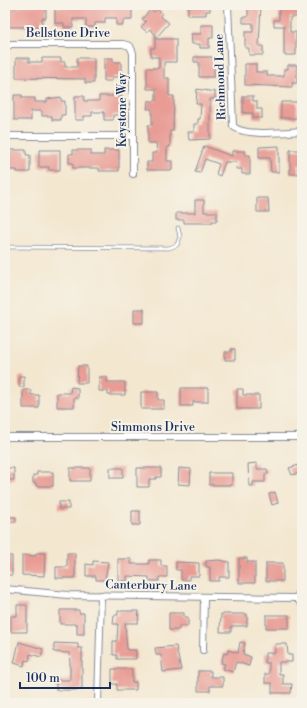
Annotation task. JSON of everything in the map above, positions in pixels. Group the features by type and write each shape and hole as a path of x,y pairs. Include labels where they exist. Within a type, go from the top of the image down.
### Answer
{"street":[{"name":"Richmond Lane","path":"228,5 233,126 240,131 302,131"},
{"name":"Bellstone Drive","path":"5,48 10,44 123,44 130,46"},
{"name":"Keystone Way","path":"130,46 133,53 133,174"},
{"path":"5,136 133,136"},
{"name":"Simmons Drive","path":"5,438 302,437"},
{"name":"Canterbury Lane","path":"5,589 68,595 296,598"},
{"path":"98,703 101,595"},
{"path":"203,650 204,597"},
{"path":"296,598 302,604"}],"lane":[{"path":"5,247 169,248 177,245 180,237 178,228"},
{"path":"296,598 297,591 302,586"}],"building":[{"path":"23,5 46,5 46,18 42,18 42,27 5,27 5,11 8,11 8,7 23,7"},
{"path":"65,5 132,5 132,20 123,20 123,25 116,25 116,18 105,18 105,23 95,23 95,27 86,27 86,19 73,19 73,27 64,27 64,23 55,23 55,7 65,7"},
{"path":"200,5 210,5 210,11 206,11 206,15 188,15 188,7 200,7"},
{"path":"248,5 261,5 259,46 263,46 263,55 249,55 249,48 245,48 245,32 253,32 253,23 243,23 243,17 248,17"},
{"path":"279,8 299,8 299,17 290,17 290,32 296,32 296,55 284,55 284,26 274,26 274,20 279,20"},
{"path":"151,9 154,12 157,9 162,13 160,16 169,23 155,39 155,34 150,29 147,32 141,27 146,22 142,19"},
{"path":"201,25 213,25 213,38 209,38 209,48 200,48 200,44 192,44 191,34 201,34"},
{"path":"155,39 176,39 176,62 164,62 164,78 169,78 169,96 174,96 173,131 170,131 170,147 167,147 167,161 172,161 172,170 147,170 147,162 152,162 152,153 157,153 156,143 148,143 148,125 152,125 152,109 147,109 148,101 156,101 156,89 147,89 147,68 159,68 159,57 151,57 151,48 155,48"},
{"path":"194,57 214,57 214,77 199,77 199,62 194,62"},
{"path":"16,58 29,58 29,62 42,62 42,58 61,58 61,62 65,62 65,67 77,67 77,58 94,58 94,83 85,83 85,79 16,78"},
{"path":"104,58 113,58 113,62 121,62 121,77 112,77 112,81 104,81"},
{"path":"245,64 256,64 256,72 267,72 267,76 284,76 284,69 288,69 288,65 297,65 297,83 292,83 292,87 245,85"},
{"path":"197,89 215,92 215,99 210,99 210,139 189,140 188,132 194,132 194,124 198,124 198,119 200,119 201,104 196,104"},
{"path":"14,95 22,95 22,98 35,98 35,102 47,102 47,99 61,97 61,101 65,101 65,115 61,115 61,120 52,120 52,116 42,116 42,111 31,111 31,120 14,120"},
{"path":"75,96 84,96 84,101 99,101 99,96 122,96 122,115 113,115 113,120 104,120 104,112 92,112 92,116 84,116 84,120 75,120"},
{"path":"243,96 253,96 253,101 257,101 257,109 262,109 262,118 253,118 253,113 243,113"},
{"path":"281,102 297,102 297,118 281,118"},
{"path":"204,146 232,156 232,151 245,151 245,155 250,155 250,174 242,174 242,169 236,169 237,162 225,162 220,176 216,174 219,164 205,159 200,173 195,172"},
{"path":"279,146 279,172 271,172 270,158 259,158 259,147"},
{"path":"8,150 26,150 26,155 30,155 30,172 8,170"},
{"path":"39,150 60,150 60,170 49,170 49,167 39,167"},
{"path":"73,150 91,150 91,155 104,155 104,150 119,150 119,171 99,171 99,168 73,168 73,163 69,163 69,154 73,154"},
{"path":"290,150 302,150 302,165 298,165 298,174 290,174"},
{"path":"257,198 268,198 269,212 257,212"},
{"path":"195,200 204,200 204,212 217,212 217,221 212,221 212,223 184,223 184,220 176,220 176,213 195,213"},
{"path":"134,309 144,309 144,323 134,323"},
{"path":"231,349 235,349 235,360 225,360 225,352 231,352"},
{"path":"78,366 87,366 87,383 77,383"},
{"path":"19,376 24,376 24,387 19,387"},
{"path":"99,377 107,377 107,382 125,382 125,395 108,395 108,391 99,391"},
{"path":"71,387 78,388 78,398 74,398 74,407 57,407 57,393 70,393"},
{"path":"181,388 208,388 208,402 193,402 193,406 181,406"},
{"path":"237,389 243,389 243,395 259,395 259,409 237,409"},
{"path":"23,390 31,390 31,395 39,395 39,408 23,408"},
{"path":"141,392 158,392 158,400 164,400 164,409 141,409"},
{"path":"257,463 257,469 267,469 268,474 265,474 265,482 253,482 253,486 249,486 248,464"},
{"path":"299,465 302,472 292,475 289,468"},
{"path":"5,468 14,468 14,480 5,480"},
{"path":"70,468 90,468 90,481 70,481"},
{"path":"110,468 123,468 123,478 110,478"},
{"path":"137,468 161,468 161,477 149,479 149,487 137,487"},
{"path":"179,468 191,469 190,485 178,484"},
{"path":"37,472 53,472 53,486 36,486 36,483 33,483 33,475 37,475"},
{"path":"209,473 232,473 232,485 209,485"},
{"path":"275,492 278,503 272,505 269,494"},
{"path":"59,502 69,502 69,509 59,509"},
{"path":"132,511 140,511 140,525 132,525"},
{"path":"9,517 16,517 16,522 9,522"},
{"path":"36,553 45,553 44,576 22,575 22,555 36,556"},
{"path":"67,553 75,553 75,578 56,578 56,567 67,567"},
{"path":"5,556 12,556 12,575 5,575"},
{"path":"239,558 247,558 247,562 255,562 255,583 239,583"},
{"path":"118,559 131,559 131,564 149,564 149,560 161,560 161,566 167,566 167,577 159,577 159,581 149,581 149,577 127,576 127,581 118,581"},
{"path":"219,560 229,562 229,577 219,577 219,581 210,581 210,567 206,567 206,561"},
{"path":"93,561 108,562 105,580 96,580 96,576 86,576 86,564 93,565"},
{"path":"176,562 199,563 199,576 189,576 189,580 181,580 181,570 176,570"},
{"path":"266,563 283,563 283,581 266,581"},
{"path":"17,605 27,605 27,632 11,632 11,616 17,616"},
{"path":"60,610 79,610 79,613 84,613 84,634 77,634 77,624 60,624"},
{"path":"118,611 139,611 138,623 125,623 127,650 136,650 136,659 117,659 117,655 113,655 113,641 117,641 118,624 113,624 114,615 118,615"},
{"path":"169,613 184,613 184,617 188,617 188,626 179,626 179,630 169,630"},
{"path":"221,614 247,614 247,626 231,626 231,632 220,632"},
{"path":"266,615 289,615 289,628 266,628"},
{"path":"19,642 43,649 41,657 30,654 29,661 25,660 24,666 14,663"},
{"path":"240,642 245,643 243,654 251,657 249,666 236,662 233,672 223,669 225,664 221,663 224,653 227,654 228,650 238,653"},
{"path":"54,643 78,644 78,648 82,648 82,690 56,690 56,680 70,680 70,663 69,653 54,652"},
{"path":"275,644 287,644 288,655 292,655 292,662 279,662 279,674 283,674 283,684 292,684 291,693 272,693 272,683 265,683 265,674 269,674 269,663 265,663 265,653 275,653"},
{"path":"176,646 181,670 163,672 161,655 156,655 155,648"},
{"path":"112,669 132,669 132,682 136,682 136,690 117,690 117,684 112,684"},
{"path":"198,671 211,671 211,677 223,677 223,686 210,686 210,691 198,691"}]}
